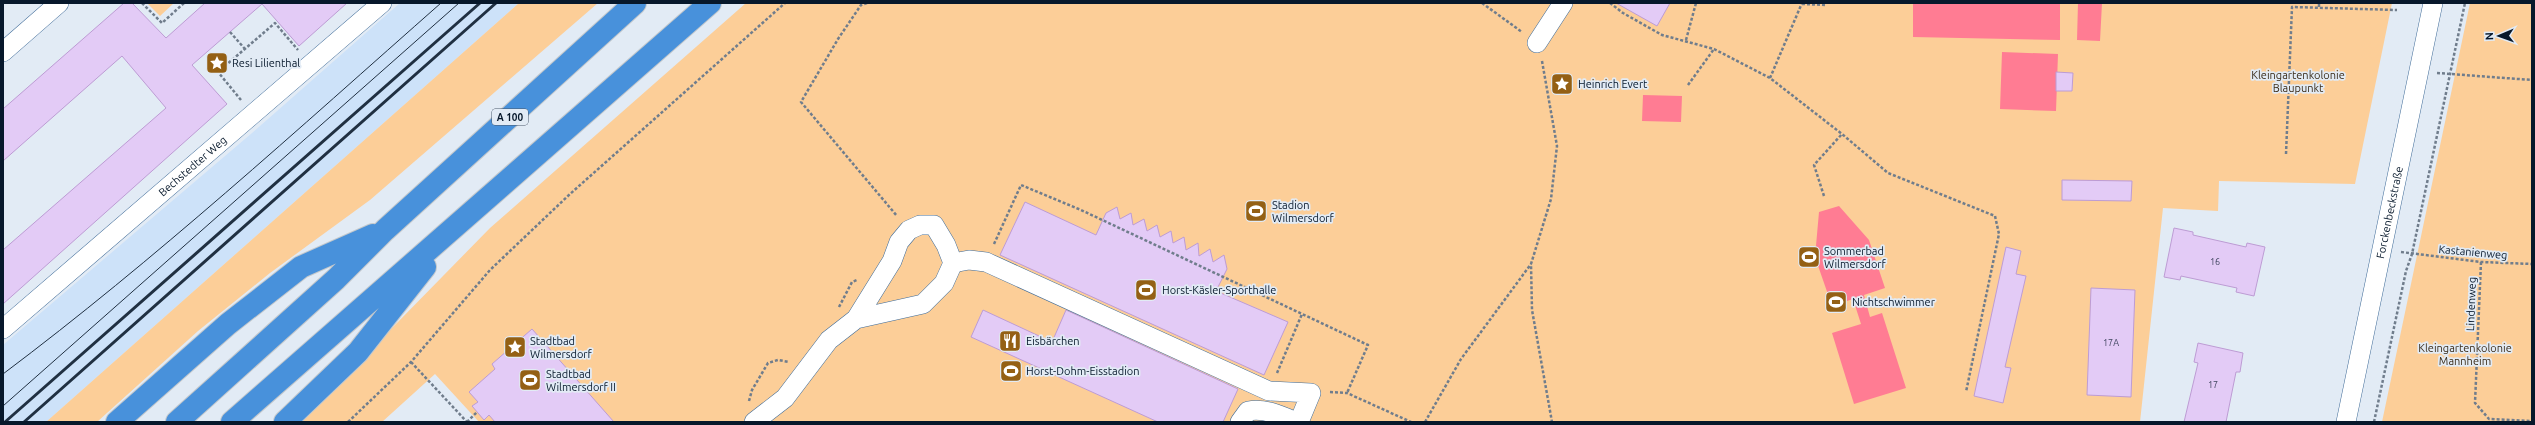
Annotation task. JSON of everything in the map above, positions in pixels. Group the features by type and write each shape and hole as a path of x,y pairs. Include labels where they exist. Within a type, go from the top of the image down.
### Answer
{"highway":[{"name":"A 100","path":"177,422 336,279 385,230 635,3"},
{"path":"232,422 710,3"},
{"path":"285,422 358,352 458,224"},
{"path":"117,422 228,324 301,267 385,230"}],"street":[{"path":"3,52 59,3"},
{"name":"Bechstedter Weg","path":"3,329 382,3"},
{"path":"1537,43 1563,3"},
{"name":"Forckenbeckstraße","path":"2346,422 2433,3"},
{"path":"752,414 785,398 829,340 856,320 892,261 899,242 909,230 920,225 934,225 946,245 953,263 944,283 923,304 856,320"},
{"path":"953,263 969,260 986,262 1269,391 1311,393 1298,422 1272,412 1258,410 1248,411 1240,422"}],"path":[{"path":"142,3 162,23 184,3"},
{"path":"348,422 411,362 490,270 570,194 784,3"},
{"path":"867,3 862,5 838,39 801,102 909,230"},
{"path":"1482,3 1537,43 1548,84 1557,146 1550,199 1531,264 1532,310 1552,422"},
{"path":"1610,3 1623,14 1662,35 1686,40 1714,49 1770,78 1842,134 1888,173 1995,216 1999,234 1966,392"},
{"path":"1686,40 1696,3"},
{"path":"2374,422 2406,271 2412,254 2451,76 2465,3"},
{"path":"1770,78 1802,4 1827,5"},
{"path":"2286,154 2292,7 2397,10"},
{"path":"253,113 218,72 275,23 310,64"},
{"path":"230,32 245,49"},
{"path":"1688,84 1714,49"},
{"path":"2451,76 2532,80"},
{"path":"1824,196 1814,165 1842,134"},
{"path":"986,262 1021,185 1082,210 1368,345 1347,393"},
{"name":"Kastanienweg","path":"2412,254 2480,262 2532,264"},
{"name":"Lindenweg","path":"2480,262 2475,403 2489,419 2532,420"},
{"path":"1425,422 1461,358 1531,264"},
{"path":"1269,391 1302,314"},
{"path":"752,414 752,390 768,363 778,360 802,363 811,362"},
{"path":"411,362 467,422 477,412"},
{"path":"1311,393 1347,393 1411,422"}],"shaded area":[{"path":"400,3 519,3 46,422 3,422 3,345 252,133"},
{"path":"1913,3 2060,3 2060,40 1913,37"},
{"path":"2078,3 2102,3 2100,41 2077,40"},
{"path":"2002,52 2058,54 2056,111 2000,109"},
{"path":"1643,95 1682,96 1681,122 1642,121"},
{"name":"Nichtschwimmer","path":"1839,206 1869,240 1885,288 1864,295 1870,317 1882,313 1906,388 1854,404 1832,333 1861,324 1853,299 1832,306 1815,257 1819,212"}],"green space":[{"path":"147,3 174,3 160,16"},
{"path":"519,3 598,3 370,200 270,273 198,331 97,422 46,422"},
{"name":"Kleingartenkolonie Blaupunkt","path":"746,3 2392,3 2355,184 2219,181 2218,211 2163,208 2140,422 479,422 435,374 382,422 300,422 490,228"},
{"name":"Kleingartenkolonie Mannheim","path":"2470,3 2532,3 2532,422 2382,422"}],"building":[{"path":"124,3 132,3 166,38 205,3 347,3 299,46 262,4 192,65 227,104 3,304 3,250 166,108 122,56 3,161 3,109"},
{"path":"1616,3 1670,3 1657,26"},
{"path":"2056,72 2073,73 2072,91 2056,91"},
{"path":"2062,180 2132,181 2131,201 2062,200"},
{"name":"Horst-Käsler-Sporthalle","path":"1025,202 1096,235 1106,213 1117,207 1120,219 1131,213 1133,225 1144,219 1147,231 1157,225 1160,237 1171,231 1173,243 1184,237 1186,250 1198,243 1199,256 1210,249 1213,262 1224,255 1227,269 1216,291 1288,322 1264,375 1000,255"},
{"path":"2174,228 2193,232 2193,235 2246,247 2247,243 2265,247 2254,296 2236,292 2237,288 2181,276 2180,280 2164,277"},
{"path":"2006,247 2021,251 2016,274 2026,276 2005,367 2011,368 2003,403 1974,396"},
{"path":"2091,288 2135,290 2131,397 2087,395"},
{"path":"983,310 1052,342 1066,310 1238,389 1223,422 1158,422 971,337"},
{"name":"Stadtbad Wilmersdorf II","path":"532,329 614,422 495,422 489,415 484,420 472,406 478,402 469,392 495,369 492,364"},
{"path":"2198,343 2243,353 2240,372 2236,372 2226,422 2184,422 2198,363 2194,362"}],"tram line":[{"path":"3,374 171,240 441,3"},
{"path":"3,406 459,3"}],"railway":[{"path":"5,422 480,3"},
{"path":"24,422 496,3"}],"place":[{"name":"Resi Lilienthal","path":"217,63"},
{"name":"Heinrich Evert","path":"1562,84"},
{"name":"Stadion Wilmersdorf","path":"1256,211"},
{"name":"Sommerbad Wilmersdorf","path":"1809,257"},
{"name":"Horst-Käsler-Sporthalle","path":"1146,290"},
{"name":"Nichtschwimmer","path":"1836,302"},
{"name":"Eisbärchen","path":"1010,341"},
{"name":"Stadtbad Wilmersdorf","path":"515,347"},
{"name":"Horst-Dohm-Eisstadion","path":"1011,371"},
{"name":"Stadtbad Wilmersdorf II","path":"530,380"}]}
